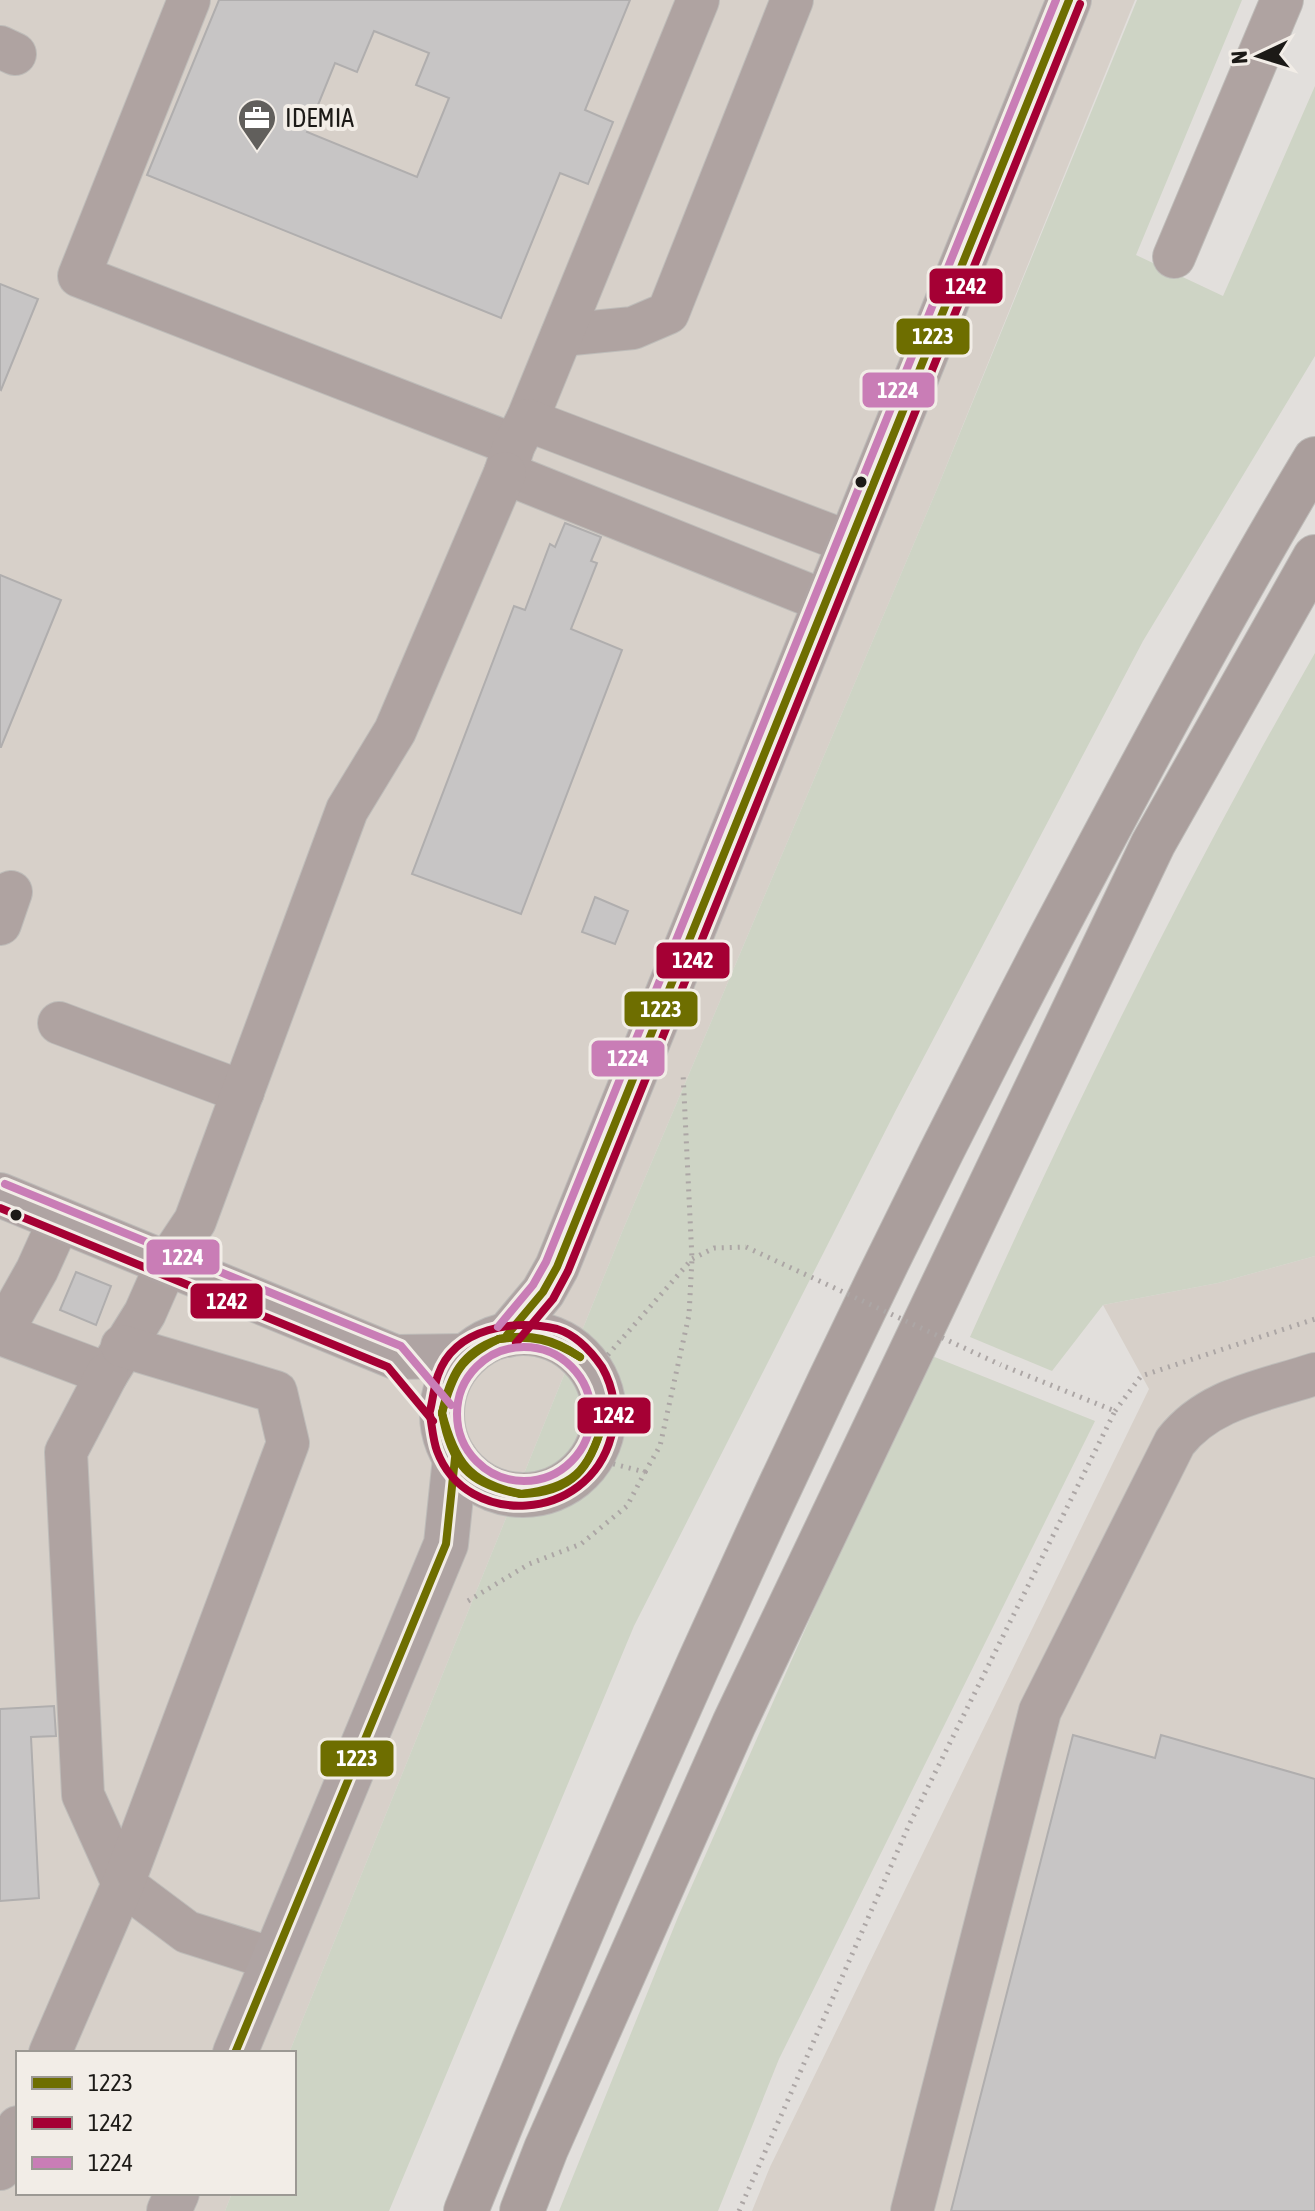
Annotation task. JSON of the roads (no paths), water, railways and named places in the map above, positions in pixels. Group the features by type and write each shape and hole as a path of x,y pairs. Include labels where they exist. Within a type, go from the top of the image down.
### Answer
{"highway":[{"path":"466,2211 670,1731 818,1402 929,1171 1242,582 1315,459"},
{"path":"522,2211 546,2149 740,1710 1146,858 1315,557"}],"main road":[{"path":"507,1335 543,1292 557,1267 1069,0"},
{"path":"0,1195 395,1357 466,1356"},
{"path":"557,1267 561,1320 602,1396 603,1422 590,1458 582,1470 558,1487 543,1493 514,1495 480,1483 455,1458 443,1429 442,1413 449,1382 466,1356 485,1343 507,1335 549,1337 580,1360"},
{"path":"395,1357 442,1413"},
{"path":"236,2051 446,1544 455,1458"},
{"path":"446,1544 463,1526 514,1495"}],"lane":[{"path":"189,0 79,276 515,446 848,542"},
{"path":"273,1959 187,1932 123,1884 83,1795 66,1452 114,1360 145,1313 167,1263 195,1221 347,810 395,731 562,335 698,0"},
{"path":"562,335 633,328 668,313 792,0"},
{"path":"1174,257 1282,0"},
{"path":"515,446 824,601"},
{"path":"59,1023 243,1092"},
{"path":"51,2051 123,1884 288,1443 276,1392 1,1334 12,1288 60,1219"},
{"path":"912,2211 1040,1711 1175,1442 1192,1420 1220,1404 1315,1374"},
{"path":"0,2169 16,2132"}],"place":[{"name":"IDEMIA","path":"257,152"}]}
